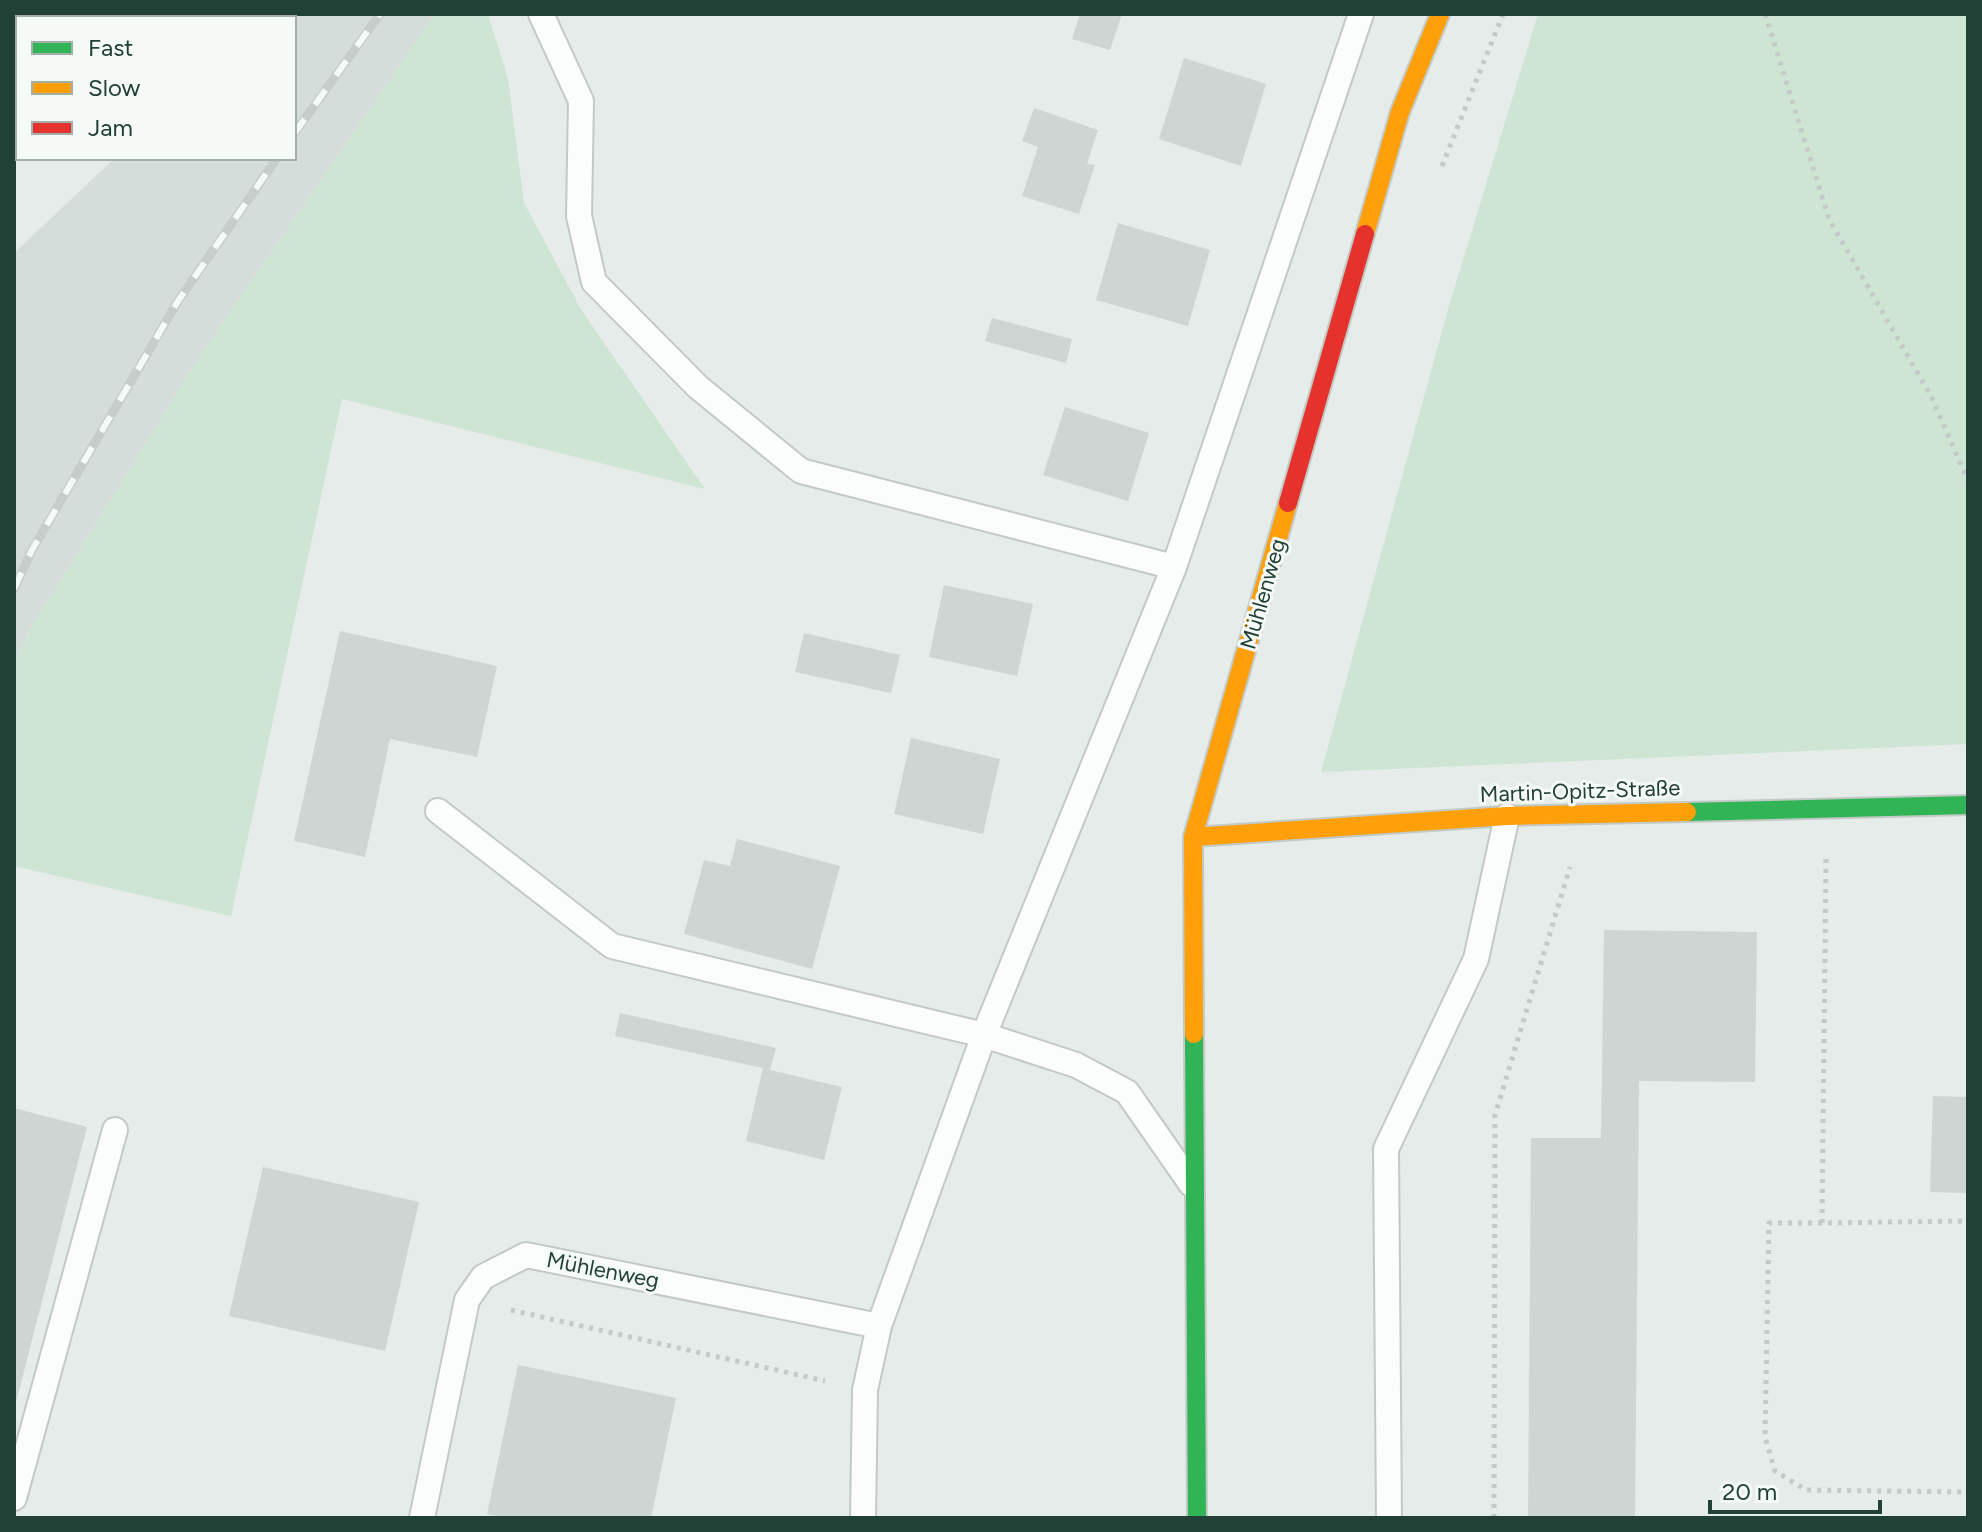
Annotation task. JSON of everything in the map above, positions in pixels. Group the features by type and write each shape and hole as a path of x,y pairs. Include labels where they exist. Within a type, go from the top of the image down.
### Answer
{"street":[{"name":"Mühlenweg","path":"1197,1518 1193,837 1400,112 1440,14"},
{"name":"Martin-Opitz-Straße","path":"1193,837 1507,816 1968,805"}],"lane":[{"path":"541,14 581,101 579,216 594,282 698,387 801,471 1174,567"},
{"path":"863,1518 865,1390 879,1326 984,1035 1174,567 1361,14"},
{"path":"438,811 612,946 984,1035 1076,1065 1127,1092 1196,1191"},
{"path":"1389,1518 1386,1149 1476,959 1507,816"},
{"path":"14,1498 115,1130"},
{"name":"Mühlenweg","path":"467,1300 483,1277 526,1255 879,1326"},
{"path":"422,1518 467,1300"}],"path":[{"path":"1440,172 1503,14"},
{"path":"1765,14 1829,219 1932,398 1968,481"},
{"path":"1811,857 1826,857 1822,1223"},
{"path":"1494,1518 1495,1115 1569,867 1584,867"},
{"path":"1968,1221 1769,1223 1765,1437 1775,1471 1806,1490 1968,1492"},
{"path":"467,1300 865,1390"}],"shaded area":[{"path":"435,14 200,356 29,631 14,663 14,253 113,160 296,160 296,16 266,16"}],"green space":[{"path":"14,14 83,14 16,16 14,91"},
{"path":"435,14 488,14 508,79 524,203 582,311 705,489 342,399 231,916 14,866 14,663 29,631 200,356"},
{"path":"1538,14 1968,14 1968,744 1321,772 1448,309"}],"building":[{"path":"1080,14 1122,14 1110,50 1072,39"},
{"path":"1184,58 1266,84 1241,166 1159,139"},
{"path":"1034,108 1098,130 1087,164 1095,165 1079,214 1022,196 1038,147 1022,141"},
{"path":"1118,223 1210,250 1188,326 1096,300"},
{"path":"992,318 1072,339 1066,363 985,341"},
{"path":"1065,407 1149,433 1128,501 1043,475"},
{"path":"944,585 1033,604 1017,676 929,657"},
{"path":"340,631 497,666 477,757 390,739 365,857 294,841"},
{"path":"804,633 900,655 891,693 795,672"},
{"path":"911,738 1000,759 983,834 894,814"},
{"path":"737,839 840,866 812,969 684,934 704,860 730,866"},
{"path":"1604,930 1757,932 1755,1082 1639,1081 1635,1518 1528,1518 1531,1138 1601,1138"},
{"path":"620,1013 776,1048 770,1070 842,1087 824,1160 746,1141 763,1068 615,1036"},
{"path":"1933,1096 1968,1097 1968,1193 1930,1192"},
{"path":"14,1108 87,1127 15,1406 14,1406"},
{"path":"263,1167 419,1202 385,1351 229,1316"},
{"path":"518,1365 676,1398 651,1518 506,1518 487,1514"}],"railway":[{"path":"296,131 380,14"},
{"path":"14,589 32,550 178,301 276,160"}],"traffic: fast":[{"path":"1687,812 1968,805"},
{"path":"1194,1034 1197,1518"}],"traffic: slow":[{"path":"1365,234 1400,112 1440,14"},
{"path":"1194,1034 1193,837 1288,503"},
{"path":"1193,837 1507,816 1687,812"}],"traffic: jam":[{"path":"1288,503 1365,234"}]}
